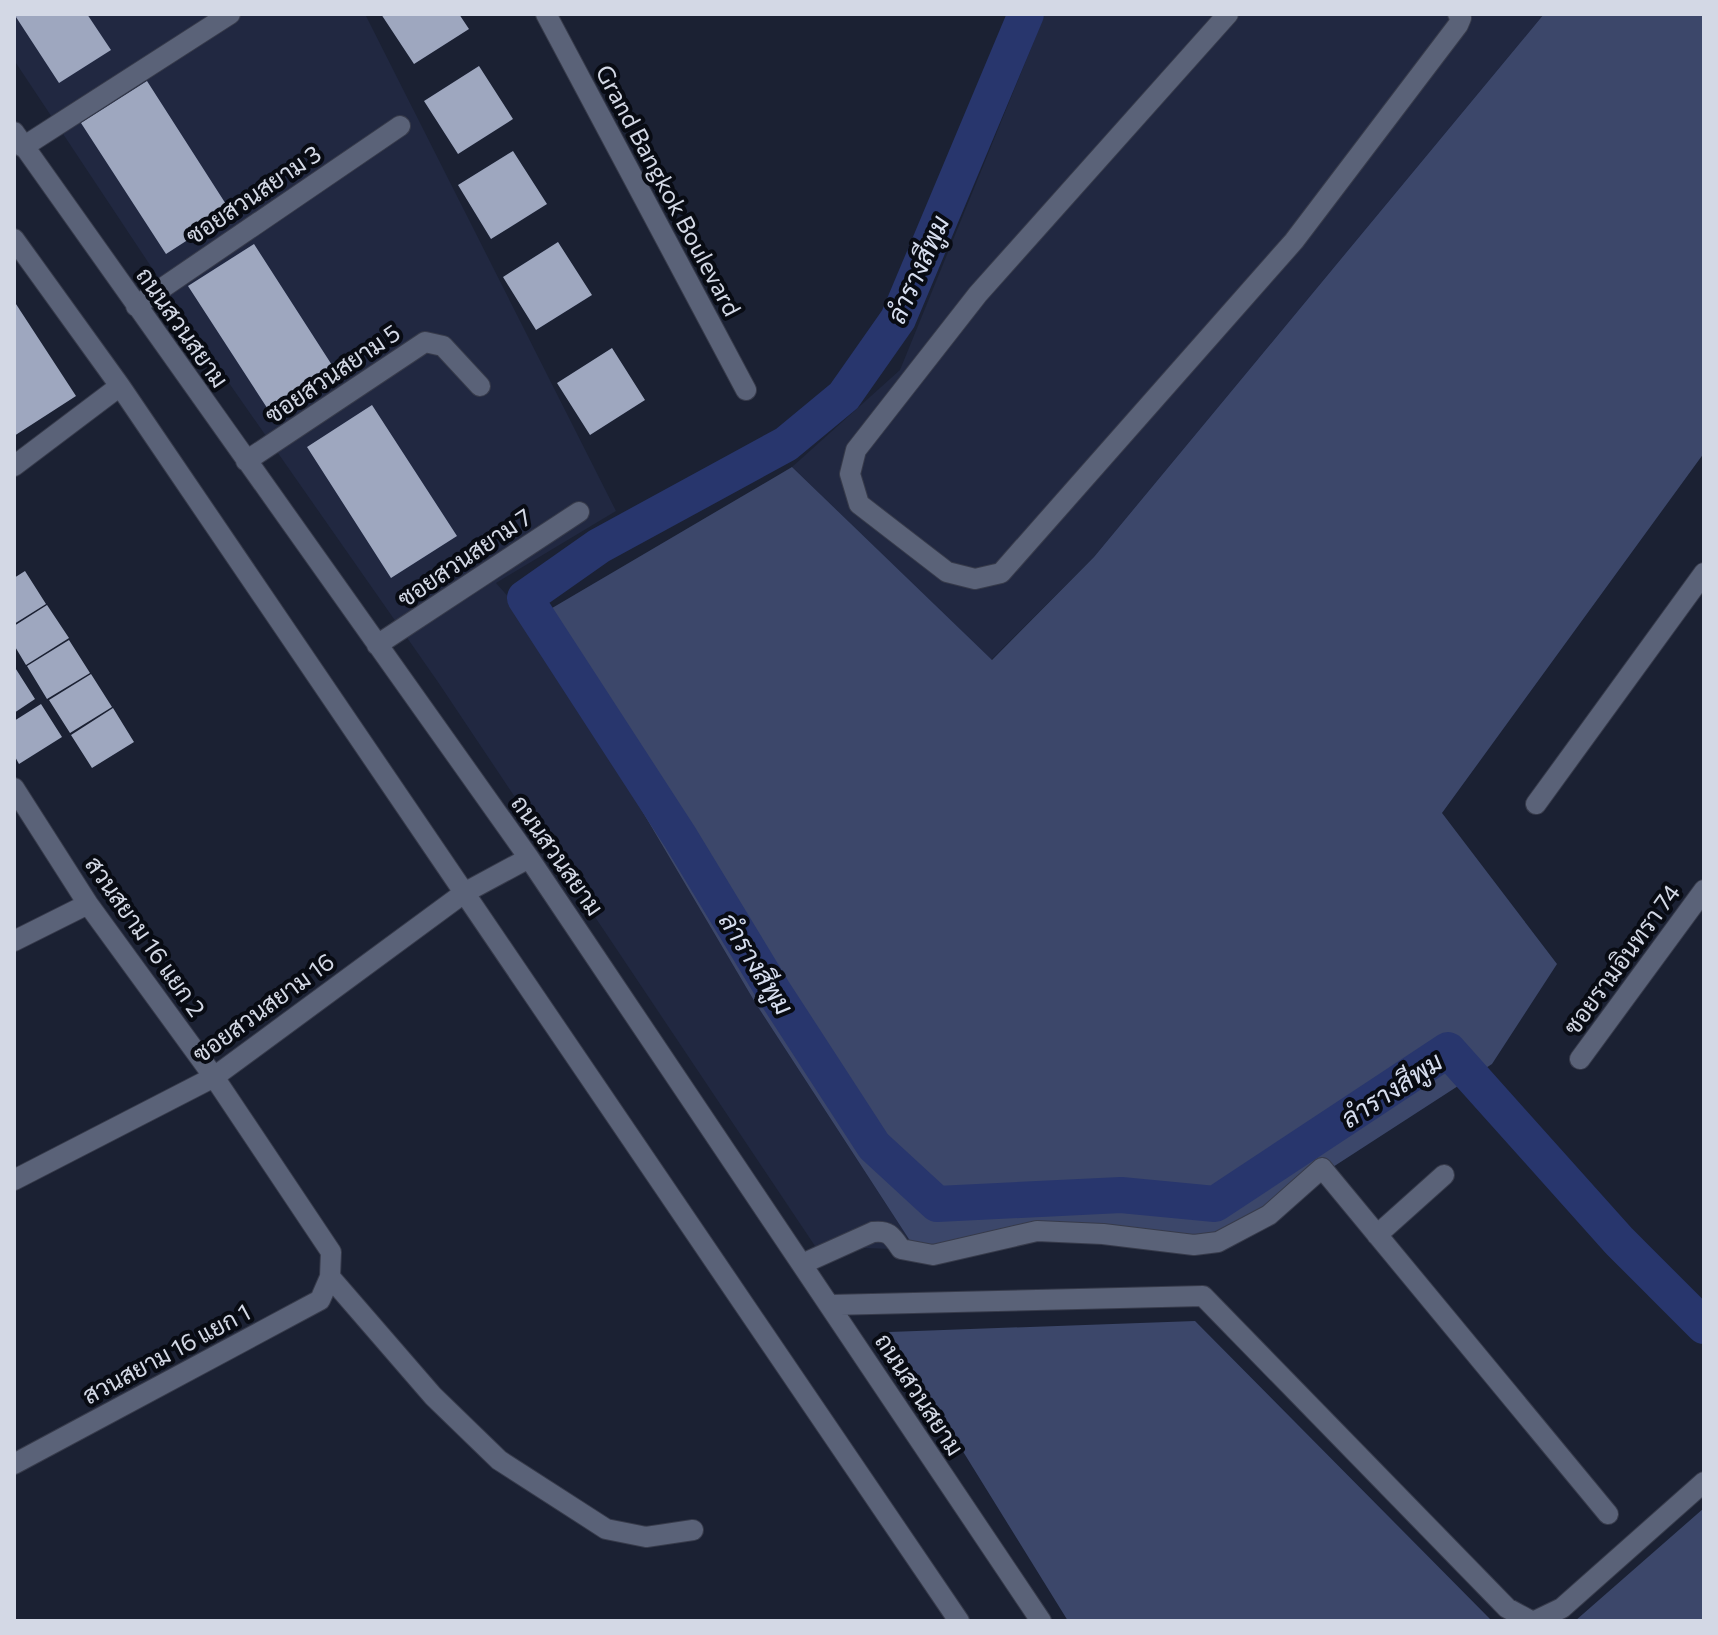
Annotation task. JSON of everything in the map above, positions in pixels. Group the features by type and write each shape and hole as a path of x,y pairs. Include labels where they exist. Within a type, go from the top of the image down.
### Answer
{"street":[{"path":"19,139 230,14"},
{"name":"Grand Bangkok Boulevard","path":"546,14 746,390"},
{"path":"1228,14 978,294 856,450 850,474 859,504 947,572 975,579 1001,573 1294,241 1458,25 1461,18 1458,14"},
{"name":"ซอยสวนสยาม 3","path":"136,306 400,126"},
{"name":"ถนนสวนสยาม","path":"19,139 529,858 1041,1621"},
{"path":"14,239 120,386 959,1621"},
{"name":"ซอยสวนสยาม 5","path":"246,461 425,342 443,346 480,386"},
{"path":"14,466 120,386"},
{"name":"ซอยสวนสยาม 7","path":"377,645 579,512"},
{"path":"1536,804 1704,573"},
{"name":"สวนสยาม 16 แยก 2","path":"14,788 88,904 214,1077 331,1252 330,1277"},
{"name":"ซอยสวนสยาม 16","path":"14,1180 214,1077 464,893 529,858"},
{"name":"ซอยรามอินทรา 74","path":"1580,1059 1704,890"},
{"path":"14,941 88,904"},
{"path":"802,1264 873,1232 884,1231 890,1233 901,1249 933,1255 1037,1231 1103,1234 1194,1245 1218,1242 1269,1215 1322,1168 1608,1514"},
{"path":"1377,1235 1444,1175"},
{"path":"330,1277 433,1396 499,1460 606,1529 646,1537 693,1530"},
{"name":"สวนสยาม 16 แยก 1","path":"14,1464 320,1300 330,1277"},
{"path":"830,1305 1203,1296 1507,1608 1533,1621 1562,1608 1704,1482"}],"shaded area":[{"path":"14,14 365,14 616,511 496,583 530,621 756,1004 916,1250 815,1246 438,682 215,363 14,60"},
{"path":"1045,14 1544,14 1094,557 991,660 792,467 900,370"},
{"path":"1544,14 1704,14 1704,453 1442,813 1557,964 1492,1064 1211,1246 1089,1226 916,1250 756,1004 530,621 792,467 992,660 1094,557"},
{"path":"1195,1321 1492,1621 1068,1621 889,1332"},
{"path":"1704,1508 1704,1621 1575,1621"}],"building":[{"path":"14,14 87,14 111,50 59,83"},
{"path":"381,14 459,14 469,29 414,64"},
{"path":"479,66 513,119 458,154 424,101"},
{"path":"147,81 231,212 166,254 81,123"},
{"path":"513,151 547,204 491,239 458,185"},
{"path":"558,242 592,295 536,330 503,277"},
{"path":"254,244 339,376 273,417 188,286"},
{"path":"14,301 76,396 14,436"},
{"path":"612,348 645,400 590,435 557,383"},
{"path":"372,405 457,536 391,578 307,447"},
{"path":"25,571 46,604 14,624 14,578"},
{"path":"47,605 69,638 26,665 14,645 14,626"},
{"path":"69,640 90,673 47,699 27,666"},
{"path":"14,666 35,699 14,713"},
{"path":"91,674 112,707 70,733 49,700"},
{"path":"41,704 62,737 19,764 14,755 14,721"},
{"path":"113,708 134,742 92,768 71,735"}],"waterway":[{"name":"ลำรางสีพูม","path":"1026,14 898,319 844,396 786,444 599,546 525,598 874,1146 937,1204 1121,1195 1215,1204 1448,1050 1619,1241 1704,1326"}]}
